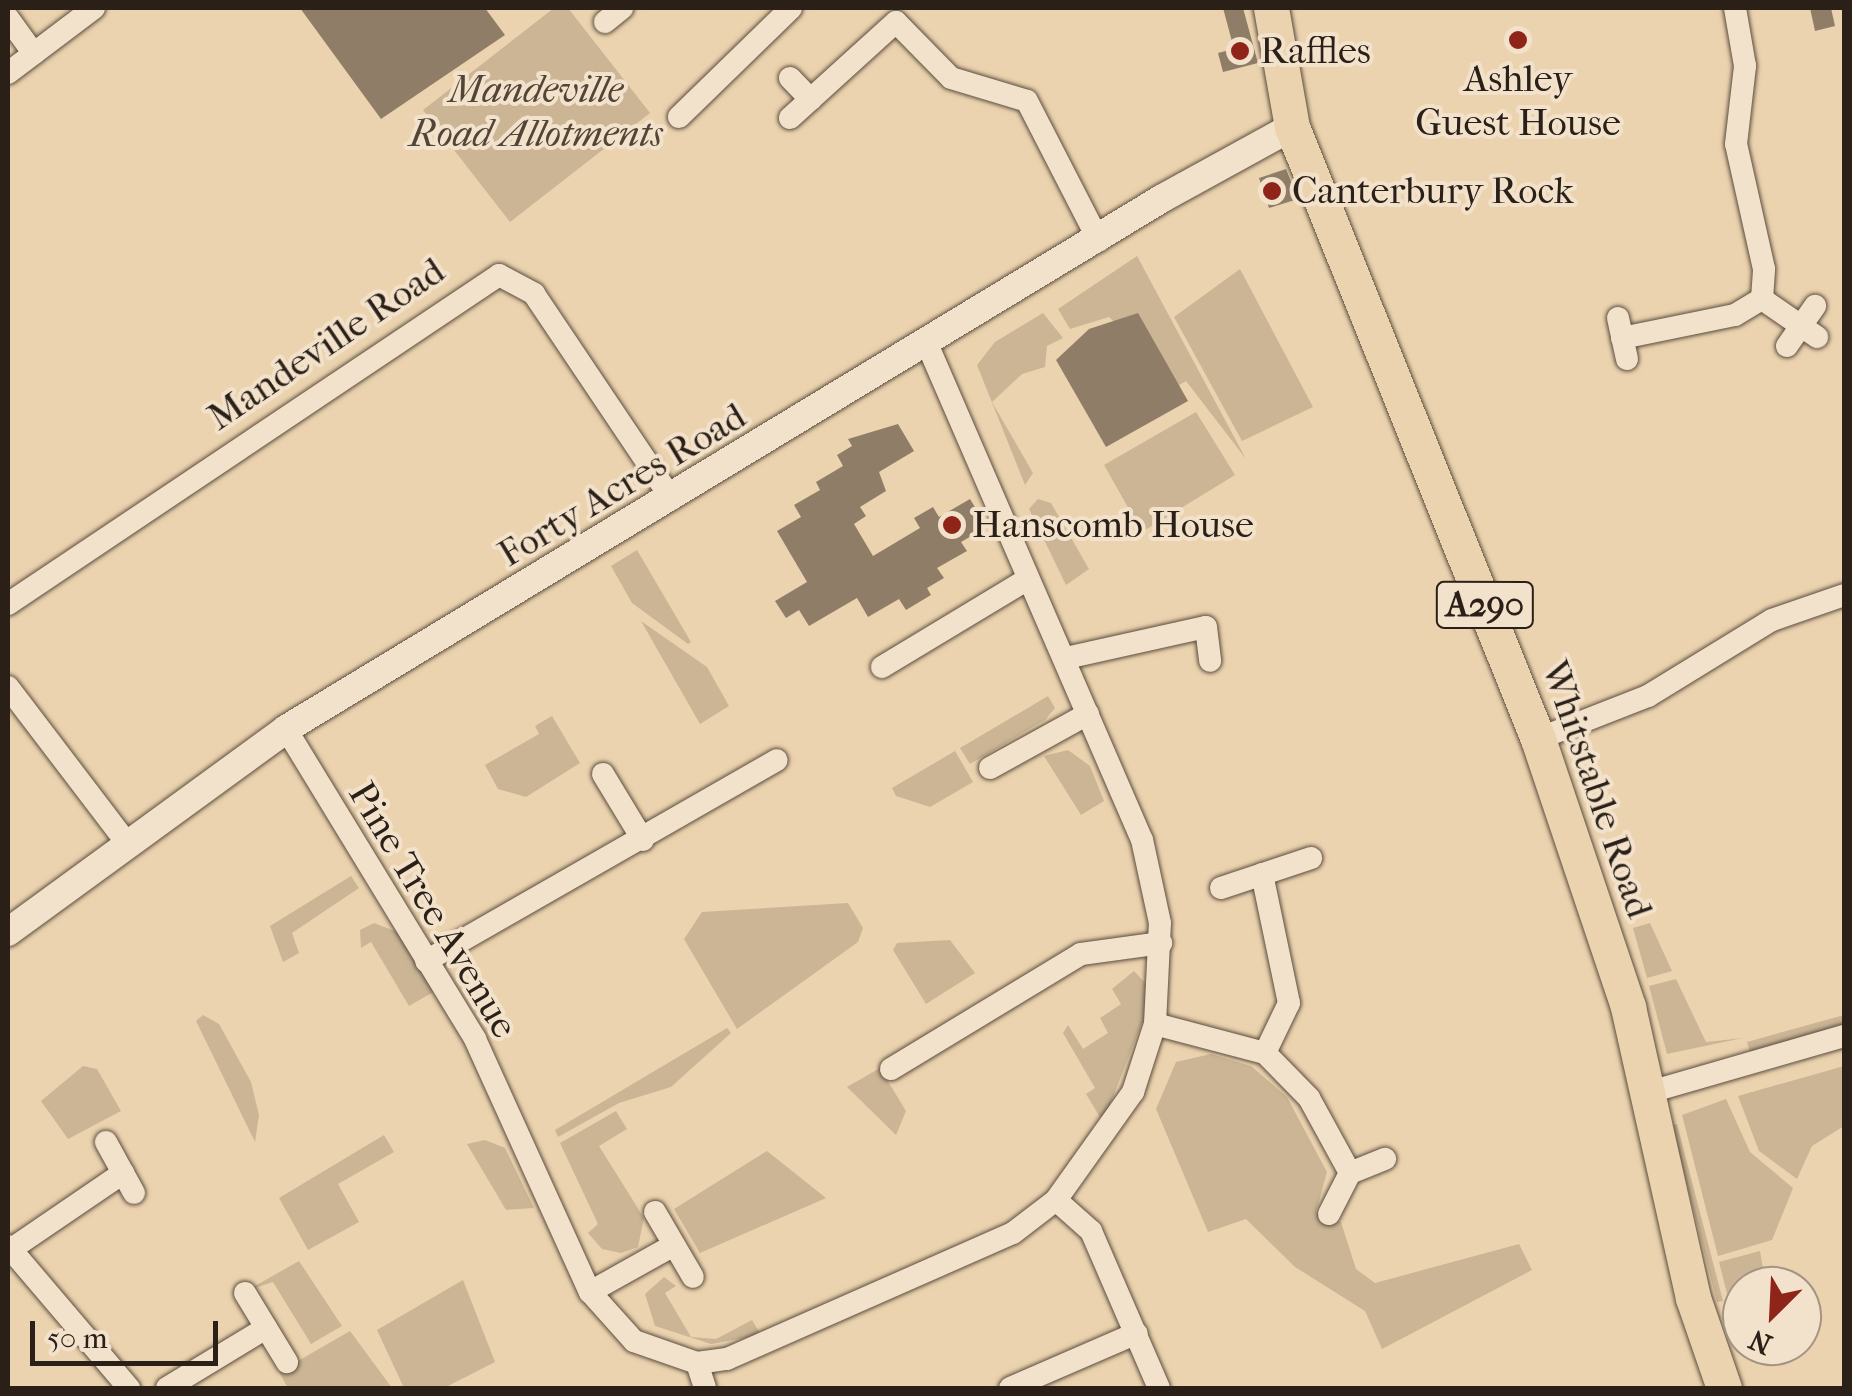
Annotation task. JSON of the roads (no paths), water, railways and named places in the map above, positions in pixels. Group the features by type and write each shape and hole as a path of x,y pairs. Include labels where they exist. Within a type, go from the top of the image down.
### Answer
{"main road":[{"name":"Whitstable Road","path":"1271,8 1292,128 1538,739 1650,1092 1693,1298 1724,1388"}],"street":[{"path":"8,73 94,8"},
{"path":"679,117 791,8"},
{"path":"1735,8 1746,66 1736,144 1764,268 1762,300"},
{"path":"790,118 889,15 952,78 1027,101 1099,241"},
{"path":"8,18 34,54"},
{"path":"790,78 811,100"},
{"name":"Forty Acres Road","path":"8,932 126,842 286,729 1292,128"},
{"name":"Mandeville Road","path":"8,604 499,275 534,294 672,500"},
{"path":"1762,300 1809,332"},
{"path":"1622,339 1736,315 1762,300"},
{"path":"1787,346 1809,332 1815,306"},
{"name":"Pine Tree Avenue","path":"286,729 475,1039 590,1292 634,1341 697,1362 746,1354 942,1269 1056,1200 1126,1104 1155,1024 1162,944 1152,868 1066,658 928,346"},
{"path":"882,668 1028,579"},
{"path":"1538,739 1648,696 1772,620 1844,596"},
{"path":"1066,658 1206,628 1210,662"},
{"path":"8,687 126,842"},
{"path":"990,768 1088,714"},
{"path":"426,961 777,760"},
{"path":"603,774 643,840"},
{"path":"1221,888 1311,858"},
{"path":"1262,874 1289,1002 1266,1053"},
{"path":"891,1068 1081,954 1162,944"},
{"path":"1155,1024 1266,1053 1300,1085 1350,1174"},
{"path":"1650,1092 1844,1036"},
{"path":"106,1142 128,1183 9,1248 129,1388"},
{"path":"1329,1214 1350,1174 1385,1160"},
{"path":"1056,1200 1091,1230 1159,1388"},
{"path":"655,1212 693,1277"},
{"path":"590,1292 674,1244"},
{"path":"245,1293 287,1362"},
{"path":"167,1388 266,1328"},
{"path":"1010,1388 1138,1333"},
{"path":"697,1362 705,1388"}],"place":[{"name":"Ashley Guest House","path":"1518,40"},
{"name":"Raffles","path":"1240,51"},
{"name":"Canterbury Rock","path":"1272,191"},
{"name":"Hanscomb House","path":"952,525"}],"park label":[{"name":"Mandeville Road Allotments","path":"536,112"}]}
